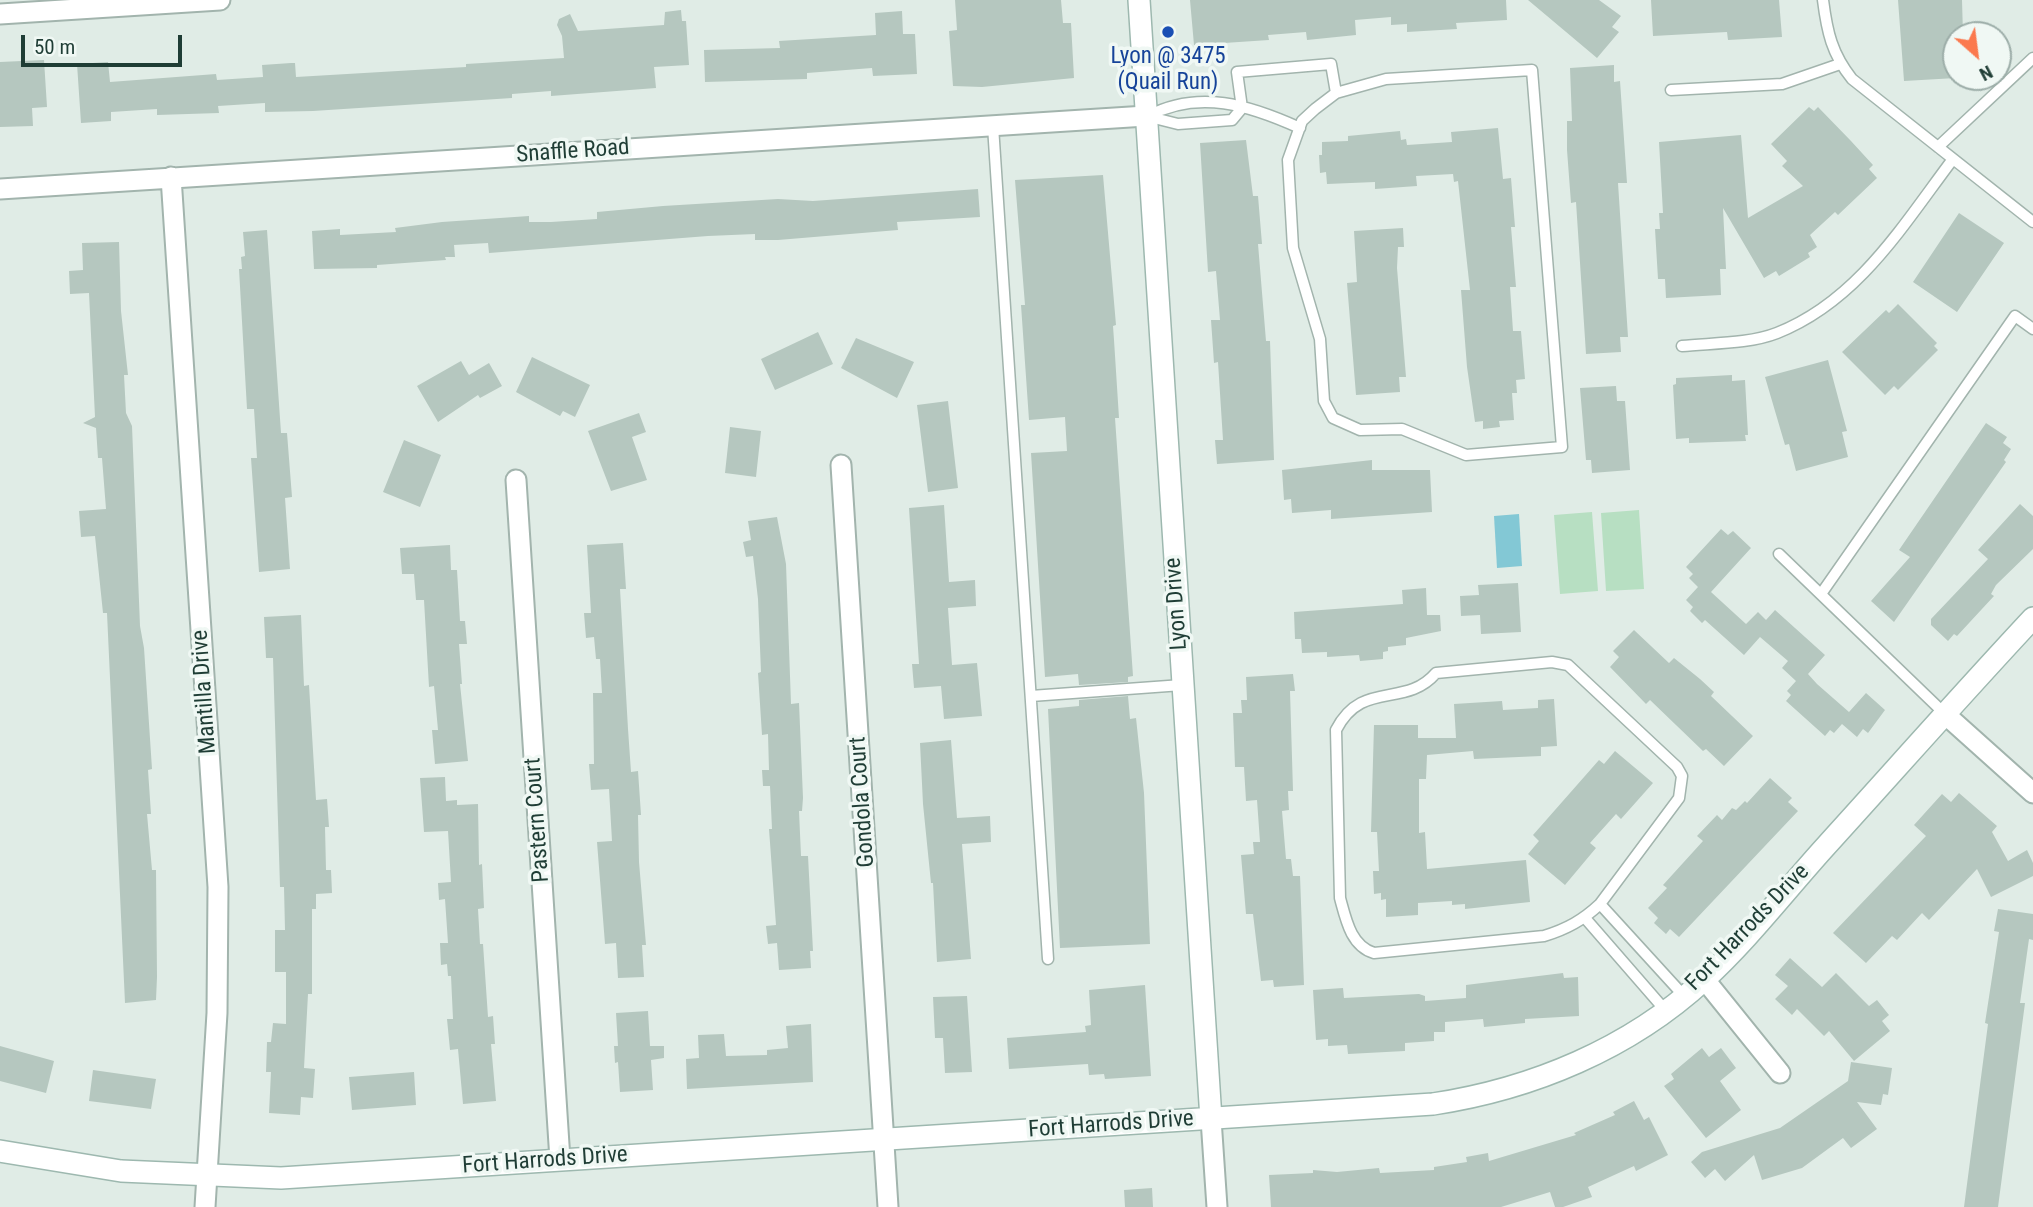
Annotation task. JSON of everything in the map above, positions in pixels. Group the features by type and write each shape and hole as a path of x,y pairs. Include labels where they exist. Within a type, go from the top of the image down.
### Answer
{"street":[{"path":"0,14 220,0"},
{"name":"Lyon Drive","path":"1139,0 1217,1207"},
{"name":"Snaffle Road","path":"0,189 1146,116"},
{"name":"Mantilla Drive","path":"172,177 218,887 217,1013 205,1207"},
{"name":"Gondola Court","path":"841,464 888,1207"},
{"name":"Pastern Court","path":"516,480 560,1160"},
{"name":"Fort Harrods Drive","path":"0,1151 121,1171 206,1177 281,1178 1211,1119 1433,1104 1480,1097 1563,1070 1597,1054 1665,1010 1705,980 2033,618"},
{"path":"1946,715 2033,793"},
{"path":"1705,980 1780,1073"}],"lane":[{"path":"1823,0 1828,41 1840,64 1852,79 2033,222"},
{"path":"1938,147 2033,58"},
{"path":"1146,116 1178,124 1232,120 1241,108 1237,72 1331,64 1336,93"},
{"path":"1671,90 1782,84 1840,64"},
{"path":"1532,70 1562,447 1466,455 1402,429 1360,430 1333,418 1324,401 1320,340 1293,248 1288,160 1300,128 1315,109 1336,93 1386,79 1532,70"},
{"path":"1146,116 1170,104 1224,100 1241,108 1268,113 1300,128"},
{"path":"993,126 1048,959"},
{"path":"1682,346 1775,334 1828,304 1874,264 1953,159"},
{"path":"1821,594 2015,316 2033,329"},
{"path":"1779,554 1946,715"},
{"path":"1552,662 1568,665 1677,766 1682,776 1679,798 1600,904 1585,918 1544,936 1374,953 1364,950 1347,925 1340,898 1336,730 1343,715 1374,696 1415,691 1426,685 1436,673 1552,662"},
{"path":"1031,695 1182,685"},
{"path":"1600,904 1684,996"},
{"path":"1585,918 1665,1010"}],"green space":[{"path":"1639,510 1644,589 1606,591 1601,513"},
{"path":"1592,512 1598,591 1560,594 1554,515"}],"water":[{"path":"1519,514 1522,566 1497,568 1494,516"}],"building":[{"path":"955,0 1061,0 1063,23 1071,23 1074,78 982,87 953,86 949,31 957,30"},
{"path":"1190,0 1506,0 1507,20 1456,23 1457,29 1407,32 1407,24 1391,25 1391,17 1355,20 1356,35 1307,40 1306,32 1268,35 1269,40 1194,45"},
{"path":"1528,0 1599,0 1621,16 1612,27 1619,32 1597,58"},
{"path":"1651,0 1779,0 1782,37 1728,40 1727,32 1653,36"},
{"path":"1898,0 1962,0 1963,21 1942,21 1942,79 1904,81"},
{"path":"681,10 682,21 686,21 689,65 654,67 656,88 551,96 551,91 512,94 512,98 313,111 265,112 265,103 218,106 219,113 157,115 157,109 111,112 111,121 81,123 77,64 108,62 110,82 216,74 217,80 263,77 262,65 291,63 295,63 296,77 466,67 466,64 564,58 562,36 557,25 559,19 570,14 578,31 664,25 665,12"},
{"path":"902,11 903,34 915,34 917,74 873,76 872,68 807,73 807,79 705,82 704,50 780,48 779,41 876,35 875,13"},
{"path":"44,60 47,107 32,108 33,126 0,127 0,62"},
{"path":"1614,65 1614,82 1620,81 1627,183 1618,183 1628,337 1620,337 1621,352 1586,354 1576,202 1571,203 1567,150 1567,121 1572,121 1570,68"},
{"path":"1809,107 1814,111 1818,107 1851,141 1873,165 1869,169 1877,178 1838,215 1835,212 1810,235 1817,247 1808,253 1810,257 1779,276 1776,271 1764,278 1723,208 1726,269 1720,269 1721,295 1666,298 1665,279 1658,279 1655,229 1660,229 1659,213 1663,213 1659,142 1741,135 1748,218 1803,186 1782,166 1787,161 1771,144"},
{"path":"1498,128 1503,179 1511,178 1515,227 1511,227 1516,287 1510,287 1513,331 1521,331 1525,379 1516,380 1517,393 1512,393 1514,420 1499,421 1500,427 1483,429 1483,421 1475,422 1467,367 1461,290 1470,290 1458,181 1454,182 1453,174 1416,176 1417,186 1375,189 1375,182 1327,184 1326,172 1320,173 1319,155 1322,155 1322,142 1348,141 1348,136 1400,131 1401,140 1406,139 1407,145 1452,142 1451,132"},
{"path":"1246,140 1253,196 1258,196 1262,244 1258,244 1266,341 1270,341 1274,460 1217,464 1215,440 1223,440 1218,362 1214,363 1211,320 1220,320 1216,271 1208,272 1200,143"},
{"path":"1103,175 1116,325 1113,326 1119,418 1115,418 1133,676 1128,677 1128,682 1079,685 1078,674 1045,677 1031,453 1067,451 1065,417 1029,420 1021,305 1025,305 1015,180"},
{"path":"978,189 980,217 897,222 898,230 778,240 755,240 755,234 708,236 489,253 488,243 454,245 455,257 445,257 446,260 377,265 377,268 314,269 312,231 340,229 340,235 396,232 395,228 442,222 529,216 529,222 551,222 597,219 597,212 663,206 778,199 813,201"},
{"path":"1959,213 2004,243 1957,312 1913,282"},
{"path":"1403,228 1404,247 1398,247 1397,268 1406,377 1399,377 1400,392 1356,395 1347,283 1357,282 1354,231"},
{"path":"267,230 281,433 287,433 292,497 285,498 290,569 259,572 251,458 257,458 254,409 247,409 239,269 242,269 241,257 245,256 243,232"},
{"path":"119,242 121,311 128,375 124,375 126,413 132,426 140,626 144,648 152,769 148,770 151,814 147,814 152,870 156,870 157,977 156,1000 125,1003 107,613 103,613 95,536 81,537 79,511 106,509 102,458 98,458 96,428 83,423 95,417 89,293 70,294 69,271 83,270 82,243"},
{"path":"1898,304 1937,343 1934,346 1938,350 1898,390 1894,386 1885,395 1842,352 1886,310 1889,313"},
{"path":"818,332 833,364 775,390 761,359"},
{"path":"856,338 914,362 897,398 841,368"},
{"path":"532,357 590,385 575,417 563,411 560,416 516,392"},
{"path":"1828,360 1847,431 1842,432 1848,457 1796,471 1789,444 1785,445 1765,377"},
{"path":"461,361 469,375 489,363 502,386 480,398 478,395 438,422 417,386"},
{"path":"1732,375 1732,381 1745,380 1746,441 1689,443 1689,438 1676,439 1673,385 1676,384 1676,378"},
{"path":"1616,386 1617,401 1625,401 1630,470 1592,473 1591,460 1586,460 1580,388"},
{"path":"948,401 958,488 928,492 917,405"},
{"path":"639,413 646,432 632,437 647,480 611,491 588,431"},
{"path":"1986,423 2007,437 2003,443 2011,449 2004,460 2006,462 1894,622 1871,601 1910,557 1899,550"},
{"path":"730,427 761,431 756,477 725,473"},
{"path":"404,440 441,455 420,507 383,492"},
{"path":"1372,460 1372,470 1430,470 1432,512 1331,519 1331,510 1292,513 1291,499 1284,500 1282,470"},
{"path":"2020,504 2033,516 2033,549 1996,585 1991,594 1994,596 1957,636 1954,634 1948,641 1931,625 1931,619 1988,559 1978,550"},
{"path":"944,505 949,582 975,580 976,606 948,608 952,665 977,663 982,716 944,719 941,686 914,688 912,664 919,664 909,508"},
{"path":"777,517 786,564 791,704 799,703 803,798 802,811 799,811 801,856 808,856 813,951 810,951 811,968 779,970 777,943 768,944 766,926 776,925 769,829 772,829 770,786 763,786 762,770 769,770 768,734 762,735 758,673 761,672 758,599 753,556 746,557 743,542 751,540 748,521"},
{"path":"1721,529 1728,535 1733,531 1751,548 1711,592 1746,624 1758,612 1766,620 1775,610 1825,655 1808,674 1817,684 1849,712 1866,693 1885,710 1868,733 1863,729 1857,737 1842,724 1834,733 1830,730 1825,736 1786,701 1791,695 1787,691 1796,681 1782,668 1788,661 1760,637 1744,655 1705,620 1702,623 1690,611 1693,607 1686,600 1698,587 1689,578 1693,574 1686,567"},
{"path":"623,543 626,589 620,589 628,729 631,772 638,771 641,815 638,815 639,862 646,945 642,945 644,977 618,978 616,943 605,944 597,842 612,841 609,789 591,790 589,764 594,764 593,693 602,693 600,659 596,659 594,637 586,638 584,613 591,613 587,545"},
{"path":"450,545 451,570 457,570 460,621 465,621 467,644 459,644 468,761 435,764 432,730 438,730 434,686 429,687 424,600 416,600 414,574 402,574 400,548"},
{"path":"1518,583 1521,632 1481,634 1480,615 1461,616 1460,596 1479,595 1478,585"},
{"path":"1426,588 1427,615 1440,615 1441,631 1406,638 1406,645 1388,647 1388,651 1383,652 1383,659 1360,661 1359,655 1327,657 1327,652 1302,653 1301,639 1295,639 1294,612 1403,604 1402,590"},
{"path":"301,615 304,686 309,685 316,800 327,799 329,827 325,827 326,870 331,870 332,893 316,894 316,909 312,909 312,994 308,994 304,1068 315,1069 313,1098 301,1097 300,1115 269,1113 271,1072 266,1072 267,1042 271,1042 273,1023 286,1024 286,972 275,972 275,930 285,930 284,887 280,887 273,658 266,658 264,617"},
{"path":"1634,630 1669,663 1674,658 1700,679 1714,692 1711,696 1753,736 1724,766 1706,749 1703,751 1650,700 1646,704 1610,667 1619,657 1613,651"},
{"path":"1293,674 1295,691 1290,691 1293,791 1288,791 1289,810 1282,811 1286,859 1291,859 1293,876 1300,876 1304,985 1274,987 1273,980 1261,981 1253,914 1246,914 1241,855 1254,854 1253,842 1260,842 1257,800 1246,801 1244,767 1235,767 1233,713 1242,713 1241,700 1247,700 1246,677"},
{"path":"1128,696 1130,719 1136,718 1144,793 1150,944 1060,948 1048,709 1079,706 1079,700"},
{"path":"1554,699 1557,746 1541,747 1541,756 1474,759 1473,751 1427,755 1426,779 1419,779 1419,833 1425,832 1427,869 1526,860 1530,902 1465,909 1465,904 1452,905 1452,901 1418,903 1418,915 1386,917 1386,899 1381,900 1381,893 1374,894 1373,871 1379,871 1377,832 1371,832 1374,725 1418,725 1418,738 1456,738 1454,704 1502,701 1503,710 1538,708 1538,700"},
{"path":"951,740 957,818 990,816 991,842 962,844 971,959 937,962 933,883 923,804 920,743"},
{"path":"1615,751 1653,783 1621,819 1616,814 1590,843 1596,848 1565,885 1528,854 1539,841 1533,835 1599,760 1604,764"},
{"path":"445,777 446,801 457,800 457,805 478,804 479,865 482,864 484,908 478,909 480,944 483,944 488,1017 493,1016 495,1044 491,1044 496,1101 463,1104 458,1049 450,1050 447,1019 453,1019 451,976 448,976 447,964 441,965 440,943 448,943 445,899 439,900 438,883 451,882 448,831 424,832 420,778"},
{"path":"1770,778 1792,798 1788,802 1798,811 1679,937 1670,929 1666,934 1654,923 1658,918 1648,908 1667,888 1663,885 1703,841 1697,836 1717,815 1722,820 1732,808 1736,810 1745,801 1747,803"},
{"path":"1959,793 1997,826 1992,832 2008,861 2027,850 2033,863 2033,876 1991,897 1977,869 1929,920 1922,913 1897,940 1892,936 1866,963 1833,933 1926,836 1914,825 1942,794 1951,802"},
{"path":"1998,909 2033,914 2033,940 2029,939 2020,1003 2025,1003 1998,1207 1964,1207 1988,1024 1985,1023 1999,932 1994,931"},
{"path":"1790,958 1822,987 1836,973 1869,1006 1877,1000 1889,1015 1882,1021 1890,1031 1854,1061 1829,1031 1824,1036 1797,1009 1792,1015 1775,999 1788,986 1775,975"},
{"path":"1563,973 1564,978 1578,977 1579,1016 1525,1019 1525,1023 1484,1027 1483,1019 1445,1022 1445,1032 1434,1032 1434,1041 1405,1043 1405,1051 1348,1054 1347,1045 1328,1046 1328,1039 1316,1040 1313,990 1343,988 1344,998 1419,994 1425,996 1425,1001 1466,998 1466,985"},
{"path":"1145,985 1151,1076 1105,1079 1104,1074 1089,1075 1088,1064 1009,1069 1007,1038 1086,1032 1085,1026 1091,1025 1089,990"},
{"path":"967,996 972,1072 945,1073 943,1038 935,1038 933,997"},
{"path":"648,1011 650,1046 664,1046 664,1058 651,1060 653,1090 620,1092 614,1046 618,1046 616,1013"},
{"path":"811,1024 813,1082 687,1089 686,1059 699,1058 698,1035 724,1034 726,1056 767,1055 767,1050 788,1048 786,1026"},
{"path":"0,1046 54,1061 46,1093 0,1081"},
{"path":"1702,1048 1709,1057 1721,1048 1736,1068 1720,1081 1741,1110 1706,1138 1664,1086 1674,1079 1671,1074"},
{"path":"1851,1062 1892,1068 1888,1095 1883,1094 1881,1105 1857,1102 1877,1129 1851,1148 1843,1138 1802,1168 1762,1180 1754,1155 1725,1181 1715,1169 1705,1178 1691,1162 1702,1152 1780,1128 1848,1081"},
{"path":"93,1070 156,1079 151,1109 89,1101"},
{"path":"414,1072 416,1105 352,1110 349,1077"},
{"path":"1634,1101 1644,1120 1649,1117 1668,1155 1636,1171 1634,1166 1588,1187 1592,1197 1563,1207 1555,1207 1550,1192 1501,1207 1271,1207 1269,1175 1313,1173 1313,1170 1337,1172 1379,1168 1380,1173 1434,1170 1434,1167 1467,1162 1466,1157 1488,1153 1489,1161 1576,1135 1574,1133 1615,1115 1613,1112"},
{"path":"1152,1188 1153,1207 1125,1207 1124,1190"}],"place":[{"name":"Lyon @ 3475 (Quail Run)","path":"1168,32"}]}
